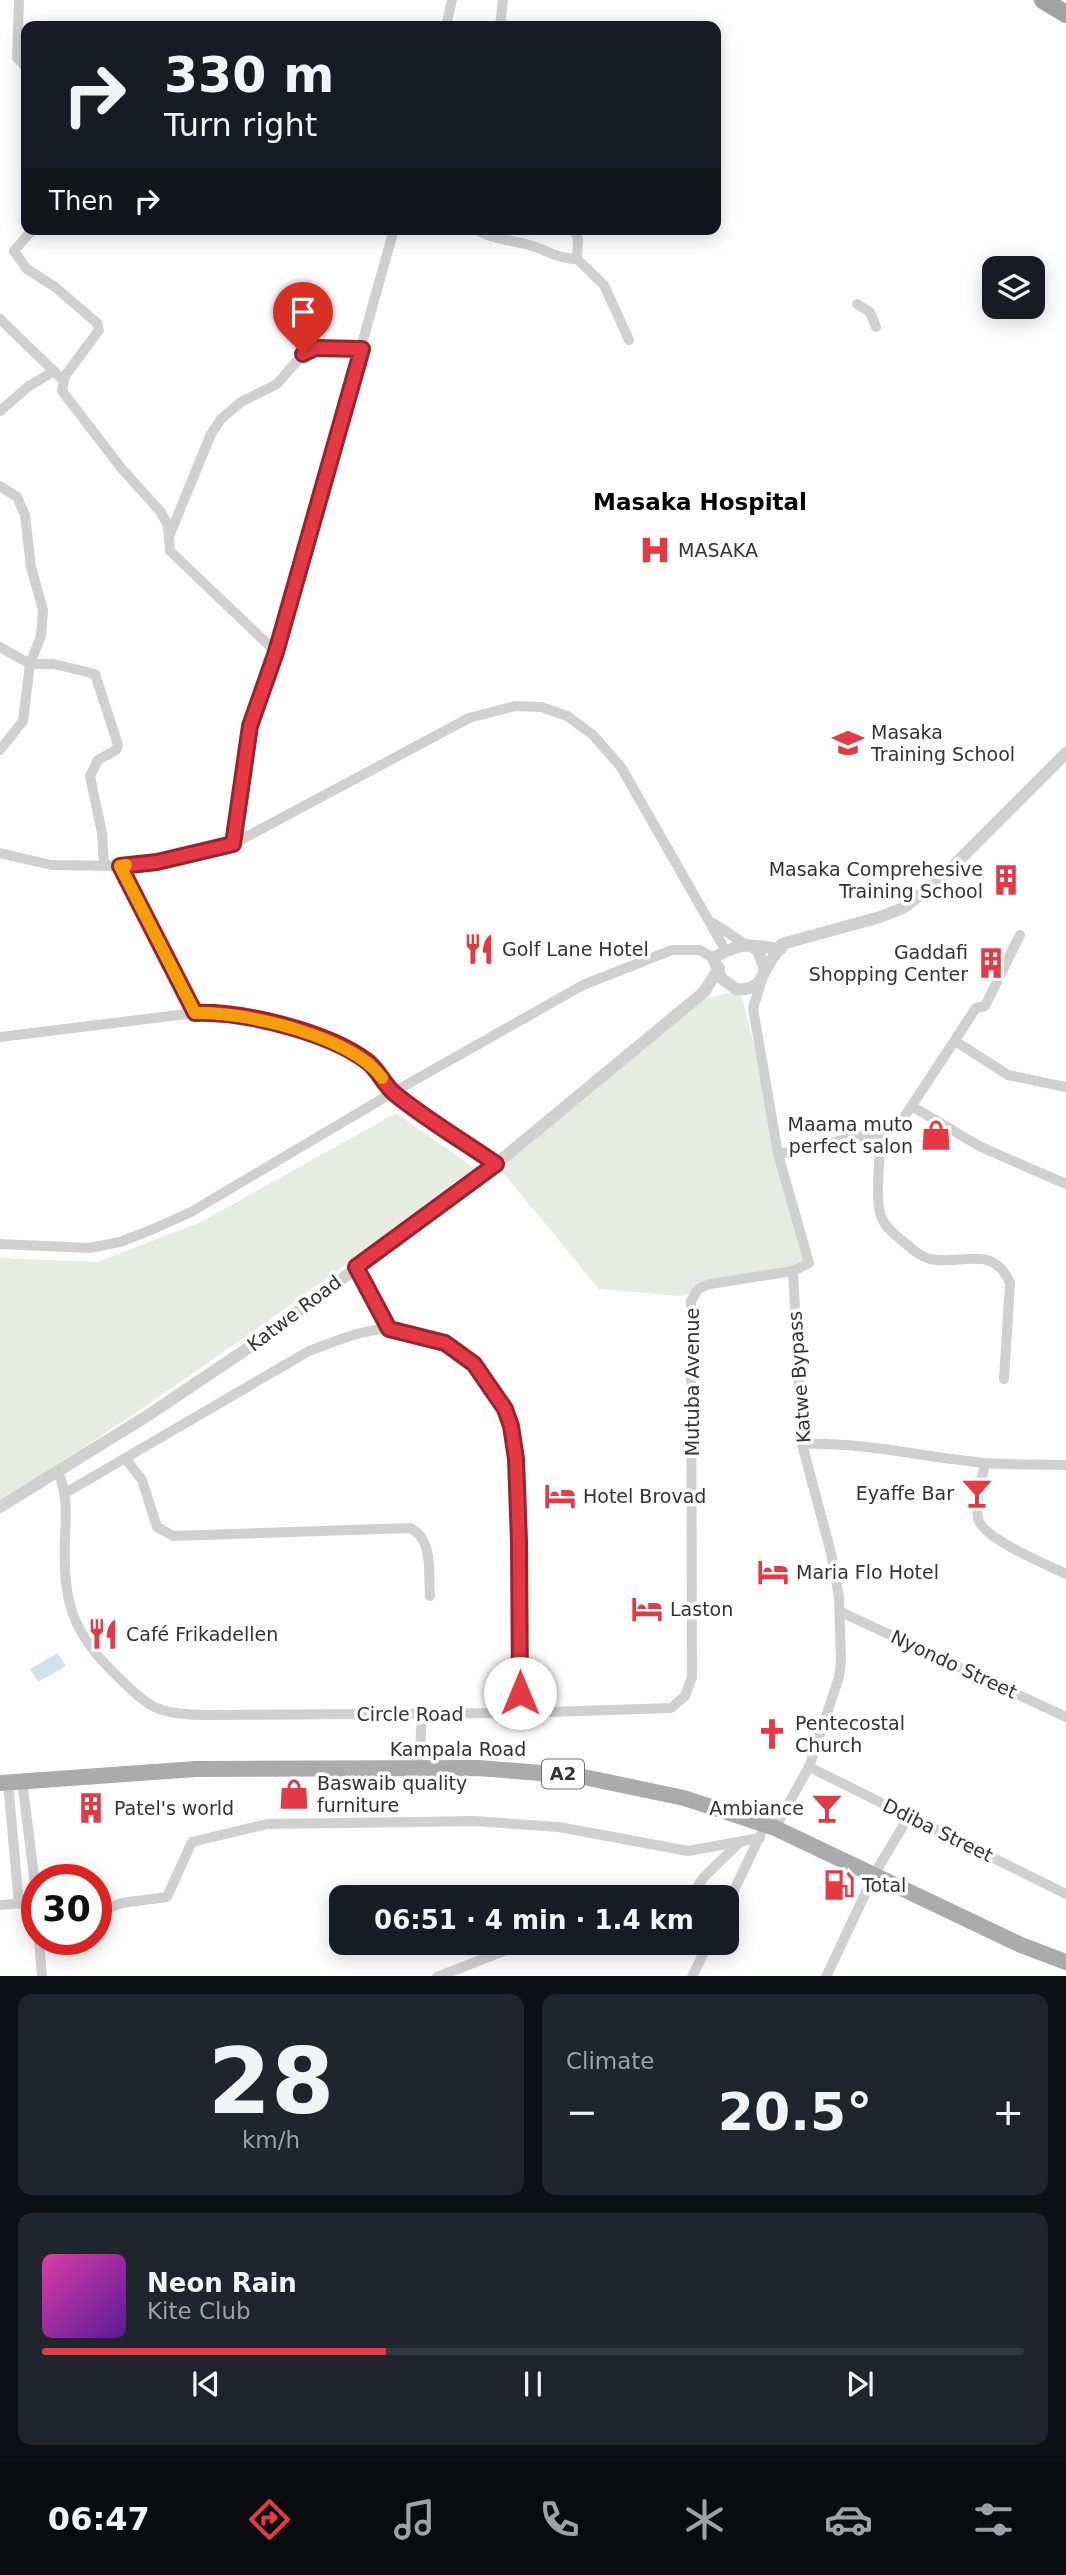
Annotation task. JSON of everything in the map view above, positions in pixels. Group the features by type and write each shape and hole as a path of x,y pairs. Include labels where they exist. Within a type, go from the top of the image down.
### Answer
{"highway":[{"path":"1043,0 1066,14"}],"main road":[{"name":"Kampala Road","path":"10,1782 196,1769 478,1768 579,1776 684,1798 766,1829 875,1873 1021,1945 1066,1962"}],"street":[{"path":"19,0 17,58 21,62"},
{"path":"447,21 452,0"},
{"path":"501,21 503,0"},
{"path":"28,235 14,251 27,269 55,287 97,323 99,330 63,380 62,391 86,424 160,511 168,525 167,540 170,551 276,652"},
{"path":"233,844 250,726 276,652 392,235"},
{"path":"490,235 533,246 556,257 577,259 604,285 629,340"},
{"path":"576,235 577,259"},
{"path":"857,304 870,312 876,327"},
{"path":"0,319 63,380"},
{"path":"167,540 211,433 221,419 241,402 277,384 303,354 315,348 362,349"},
{"path":"0,411 29,386 54,371"},
{"path":"0,486 17,497 25,515 31,567 43,610 44,624 30,664 23,721 0,750"},
{"path":"0,647 30,664 54,664 95,674 118,745 116,750 98,760 90,776 102,833 104,866"},
{"path":"20,657 35,649"},
{"path":"0,853 51,865 120,866 157,862 233,844 469,718 491,710 541,707 567,716 593,735 621,766 726,951"},
{"path":"704,992 752,988 782,944 903,908 936,883 1066,753"},
{"path":"120,866 195,1013"},
{"path":"711,922 758,950 764,959 763,975"},
{"path":"778,1154 881,1132 901,1122 976,1008 987,1003 1020,935"},
{"path":"716,963 735,945 781,949"},
{"path":"0,1244 89,1248 120,1242 151,1230 191,1212 392,1093 583,985 653,955 687,948 700,950 716,963 721,978 738,990"},
{"name":"Katwe Road","path":"0,1507 146,1416 260,1340 496,1164 704,992 716,963"},
{"name":"Katwe Bypass","path":"737,1885 766,1829 809,1767 839,1677 841,1612 831,1553 802,1444 793,1271 809,1263 778,1154 753,1008 763,975"},
{"name":"Katwe Bypass","path":"738,990 753,1008"},
{"path":"0,1037 195,1013 224,1012 258,1018 331,1044 370,1064 392,1093 496,1164"},
{"path":"955,1041 1008,1075 1066,1087"},
{"path":"913,1107 981,1147 1066,1184"},
{"path":"881,1132 879,1208 887,1227 924,1257 933,1260 978,1258 998,1264 1005,1271 1010,1283 1004,1378"},
{"path":"356,1267 389,1329"},
{"name":"Mutuba Avenue","path":"520,1713 671,1708 685,1696 692,1676 691,1301 698,1289 710,1284 793,1271"},
{"path":"67,1492 309,1351 345,1338 389,1329 445,1343 474,1364 505,1409 511,1426 516,1459 519,1542 520,1713"},
{"path":"802,1444 833,1443 985,1463 1066,1465"},
{"path":"125,1458 142,1480 157,1527 173,1536 410,1528 420,1532 426,1541 429,1596"},
{"path":"985,1463 978,1510 980,1524 992,1536 1066,1574"},
{"name":"Circle Road","path":"57,1470 67,1492 65,1548 70,1611 74,1623 100,1661 152,1708 164,1713 202,1715 520,1713"},
{"name":"Nyondo Street","path":"841,1612 1066,1717"},
{"path":"419,1770 422,1714"},
{"name":"Ddiba Street","path":"809,1767 1066,1894"},
{"path":"10,1782 29,1864"},
{"path":"0,1905 19,1904 10,1782"},
{"path":"826,1976 875,1873 909,1816"},
{"path":"112,1907 167,1897 192,1842 267,1824 499,1823 559,1827 688,1851 741,1841 766,1829"},
{"path":"699,1885 741,1841"},
{"path":"40,1955 42,1976"},
{"path":"437,1976 493,1955"},
{"path":"692,1976 702,1955"}],"shaded area":[{"path":"740,990 809,1263 679,1296 599,1289 496,1164 692,1002"},
{"path":"396,1113 474,1168 241,1340 0,1502 0,1258 97,1262 199,1223"}],"water":[{"path":"58,1653 66,1666 38,1682 30,1669"}],"slow traffic":[{"path":"126,865 120,866 195,1013 224,1012 258,1018 295,1030 364,1059 376,1068 382,1078"}],"place":[{"name":"MASAKA","path":"655,550"},
{"name":"Masaka Training School","path":"848,743"},
{"name":"Masaka Comprehesive Training School","path":"1006,880"},
{"name":"Golf Lane Hotel","path":"479,949"},
{"name":"Gaddafi Shopping Center","path":"991,963"},
{"name":"Maama muto perfect salon","path":"936,1135"},
{"name":"Eyaffe Bar","path":"977,1493"},
{"name":"Hotel Brovad","path":"560,1496"},
{"name":"Maria Flo Hotel","path":"773,1572"},
{"name":"Laston","path":"647,1609"},
{"name":"Café Frikadellen","path":"103,1634"},
{"name":"Pentecostal Church","path":"772,1734"},
{"name":"Baswaib quality furniture","path":"294,1794"},
{"name":"Patel's world","path":"91,1808"},
{"name":"Ambiance","path":"827,1808"},
{"name":"Total","path":"839,1885"}],"district":[{"name":"Masaka Hospital","path":"700,502"}],"route":[{"path":"303,354 315,348 362,349 276,652 250,726 233,844 157,862 120,866 195,1013 224,1012 258,1018 295,1030 364,1059 376,1068 392,1093 496,1164 356,1267 389,1329 445,1343 474,1364 505,1409 511,1426 516,1459 520,1693"}]}
